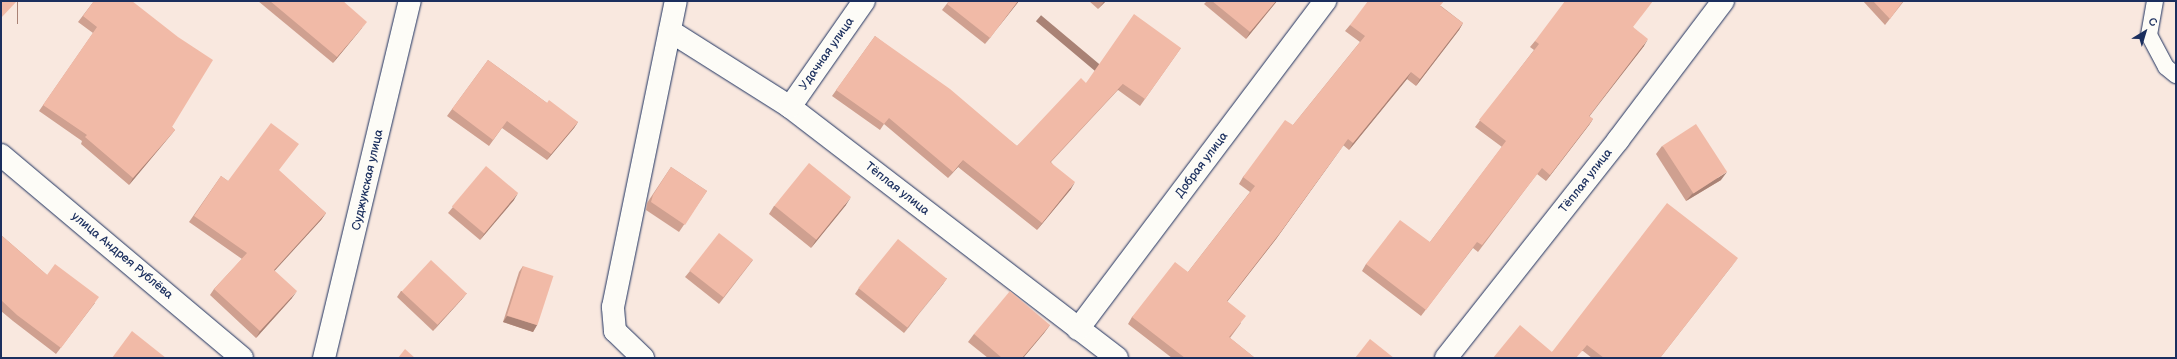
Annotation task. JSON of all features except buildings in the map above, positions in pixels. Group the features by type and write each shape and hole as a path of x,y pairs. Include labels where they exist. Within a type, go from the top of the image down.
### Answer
{"street":[{"name":"Суджукская улица","path":"324,358 410,1"},
{"path":"644,358 615,331 613,307 676,1"},
{"name":"Удачная улица","path":"790,107 864,1"},
{"name":"Добрая улица","path":"1078,330 1325,1"},
{"name":"Тёплая улица","path":"1446,358 1618,140 1722,1"},
{"name":"Тёплая улица","path":"670,31 790,107 1078,330 1117,358"},
{"name":"улица Андрея Рублёва","path":"1,155 242,358"}],"lane":[{"path":"2155,1 2149,35 2166,67 2176,75"}]}
